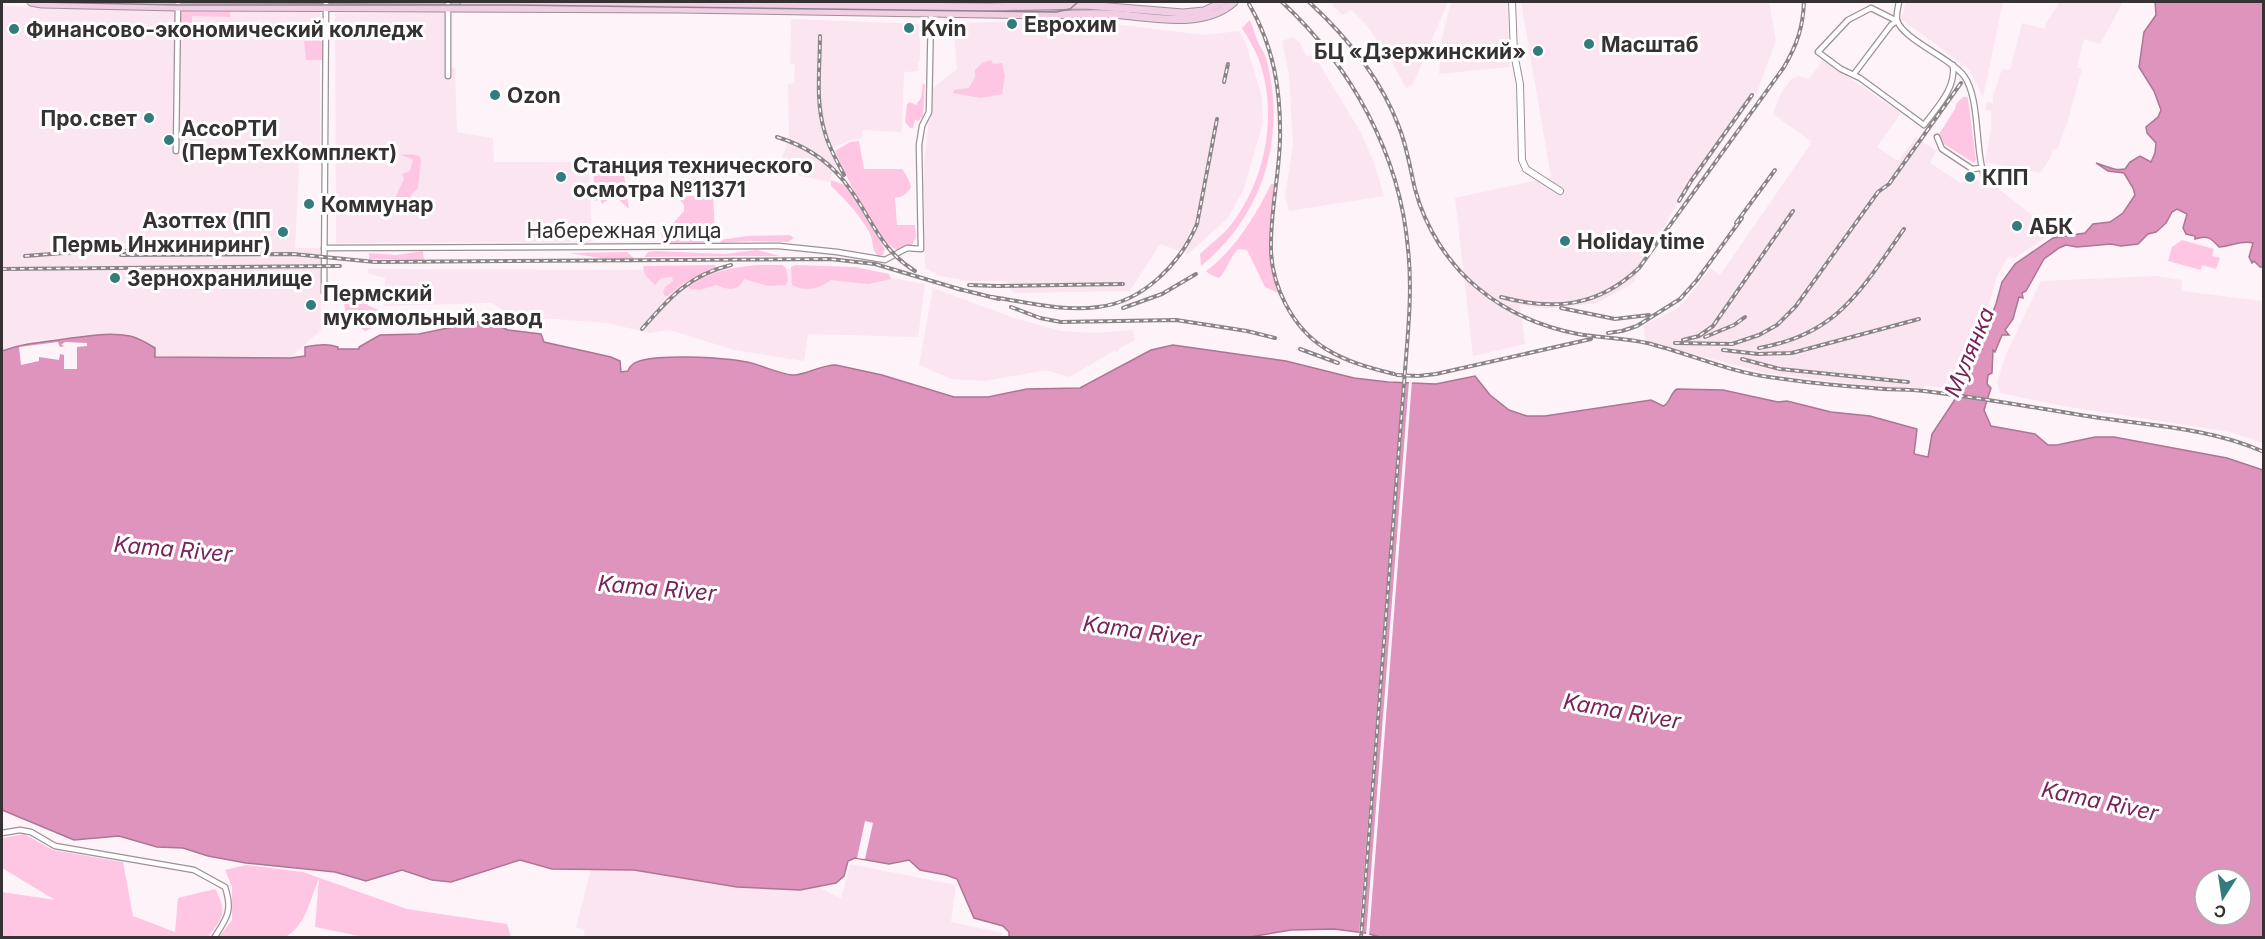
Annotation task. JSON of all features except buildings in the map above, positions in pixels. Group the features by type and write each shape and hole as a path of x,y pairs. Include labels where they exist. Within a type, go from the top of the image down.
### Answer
{"main road":[{"path":"31,2 45,4 931,9 1085,5 1183,14 1204,11 1223,2"},
{"path":"464,2 931,9 1192,19 1212,16 1234,2"}],"street":[{"path":"1512,2 1514,53 1520,92 1522,160 1526,169 1560,191"},
{"path":"1899,2 1897,21 1902,30 1953,65 1965,77 1971,90 1981,168 1986,181"},
{"path":"176,151 178,4"},
{"path":"324,292 326,4"},
{"path":"448,5 448,76"},
{"path":"1897,21 1873,8 1848,20 1818,52 1841,69 1854,74 1924,125 1950,88 1954,76 1953,65"},
{"name":"Набережная улица","path":"324,248 779,246 885,260 907,249 921,249 918,145 922,126 929,112 931,9"},
{"path":"1854,74 1890,25 1897,21"},
{"path":"1937,137 1944,151 1972,169 1981,168"},
{"path":"2,833 20,830 31,832 55,846 194,870 225,887 230,902 226,921 213,938"}],"shaded area":[{"path":"1330,2 1448,2 1413,84 1406,88 1391,60 1365,23 1351,10 1342,15"},
{"path":"1451,2 1507,2 1510,67 1439,74 1442,38"},
{"path":"1521,2 1769,2 1776,40 1757,92 1685,195 1682,194 1633,283 1597,303 1547,309 1520,305 1525,344 1473,356 1455,198 1551,177"},
{"path":"1906,2 2003,2 1983,97 1969,69 1901,19"},
{"path":"2060,2 2123,2 2100,44 2084,39 2077,67 2082,69 2068,120 2057,150 2053,149 2050,159 2040,173 1985,162 1991,130 1991,111 1985,110 1987,102 1993,103 2002,69 2010,70 2022,23 2045,29 2046,23"},
{"path":"2,6 169,11 320,12 320,150 300,150 295,248 321,248 321,330 290,358 154,357 154,348 133,337 123,335 32,341 2,351"},
{"path":"183,12 230,12 230,17 192,16 192,33 181,33 181,14"},
{"path":"445,12 445,66 455,68 457,132 493,138 494,162 589,162 592,242 336,243 335,14"},
{"path":"791,19 921,24 918,71 904,72 901,132 862,130 862,138 828,148 837,168 832,172 830,182 777,171 789,139 788,84 794,83 795,64 790,64"},
{"path":"1080,20 1205,35 1239,31 1245,41 1262,97 1263,123 1244,188 1228,218 1188,254 1160,244 1130,291 1013,293 1006,281 968,281 940,276 925,268 924,164 932,89 957,69 953,23"},
{"path":"1250,20 1266,58 1272,87 1274,116 1271,144 1265,172 1255,198 1241,223 1223,246 1201,266 1200,254 1222,235 1244,205 1254,186 1266,144 1268,101 1265,80 1257,56 1242,28"},
{"path":"1293,37 1301,44 1306,56 1314,55 1361,133 1374,162 1384,196 1289,211 1285,195 1293,145 1289,75 1282,41"},
{"path":"304,41 324,41 324,60 306,60"},
{"path":"991,60 993,64 1002,63 1005,76 1002,94 981,98 953,93 954,90 969,88 975,77 975,70 982,63"},
{"path":"1823,60 1901,113 1877,147 1898,161 1916,137 1936,151 1930,163 1962,184 1969,175 1982,183 1987,180 2054,232 2015,258 2008,257 1997,276 1988,307 1970,351 1958,364 1948,388 1880,387 1765,373 1645,341 1644,326 1677,308 1687,299 1710,268 1720,275 1812,142 1773,114 1780,95 1791,79 1798,76 1809,79"},
{"path":"923,83 925,85 923,116 918,121 915,120 913,128 910,128 905,122 907,104 910,102 916,105 921,98"},
{"path":"1963,97 1968,99 1976,160 1974,163 1944,144 1938,136 1956,104"},
{"path":"859,141 864,169 902,169 907,177 911,187 905,195 895,198 897,225 915,225 916,238 912,245 898,250 890,245 881,236 853,190 835,151 850,142"},
{"path":"411,154 421,159 418,188 411,195 409,204 396,202 395,198 404,179 402,174 410,171 413,159 400,155"},
{"path":"593,166 623,169 629,209 616,197 602,204 600,199 595,201"},
{"path":"831,180 845,185 850,192 885,249 883,255 878,256 866,227 842,196 831,186"},
{"path":"1271,184 1275,184 1271,252 1278,293 1265,287 1247,250 1238,249 1219,278 1209,274 1206,271 1217,263 1244,231"},
{"path":"713,194 715,237 705,241 711,243 660,245 663,241 661,233 669,228 684,211 684,205 678,197"},
{"path":"790,235 794,238 788,242 721,243 720,240 747,236"},
{"path":"2182,240 2214,249 2212,256 2220,258 2216,269 2202,265 2201,270 2168,261 2172,247"},
{"path":"757,250 780,256 644,257 648,252 656,251 725,254"},
{"path":"423,251 424,260 369,259 369,253 396,255"},
{"path":"627,252 635,259 606,259 569,253"},
{"path":"715,265 716,268 682,284 668,296 665,296 663,292 665,287 673,281 672,277 661,278 655,285 645,275 643,266"},
{"path":"757,265 782,265 786,268 788,281 786,285 768,286 744,279 739,286 732,289 716,285 700,290 690,289 688,286 721,271"},
{"path":"795,265 855,267 889,274 891,279 868,284 831,280 822,286 807,289 792,285 791,267"},
{"path":"721,267 722,270 822,268 925,284 918,337 808,334 804,361 735,350 669,330 649,333 607,323 514,316 491,303 384,306 385,278 369,274 367,269 633,270"},
{"path":"2156,276 2182,280 2182,291 2263,301 2263,443 2230,432 2063,406 2000,393 1997,382 2007,352 2041,281"},
{"path":"933,288 1014,318 1061,331 1095,333 1133,330 1135,340 1120,348 1118,352 1114,351 1069,377 1046,370 985,381 951,379 919,365"},
{"path":"367,292 372,299 367,305 387,314 388,321 365,331 361,328 360,321 346,322 344,299"},
{"path":"24,834 53,850 123,862 133,916 175,932 178,898 215,889 222,904 220,920 208,937 2,937 2,892 55,900 2,868 2,838"},
{"path":"850,864 956,885 951,922 1002,933 1001,938 583,938 585,930 576,927 591,869 634,870 737,887 800,890 819,887 841,899"},
{"path":"246,865 303,872 407,909 507,924 511,937 364,937 315,927 319,879 302,921 290,934 283,938 219,937 232,920 232,887 225,870"}],"water":[{"name":"Kama River","path":"2155,2 2263,2 2263,267 2254,261 2252,263 2249,257 2253,243 2219,247 2209,238 2195,239 2195,236 2186,234 2183,228 2187,214 2177,209 2156,232 2148,234 2138,244 2077,247 2066,245 2059,248 2044,259 2026,291 2022,293 2023,298 2019,297 2013,319 2005,330 2009,335 2002,335 1995,352 1993,350 1992,373 1988,375 1987,384 1991,388 1984,410 1991,426 2035,434 2048,445 2095,437 2114,437 2227,458 2263,470 2263,937 1384,938 1334,929 1291,930 1244,938 1009,937 1009,932 1003,926 974,918 957,879 920,870 909,860 889,864 855,858 848,861 844,876 836,883 800,890 737,887 634,870 552,869 520,860 451,882 432,880 402,870 366,881 335,872 246,863 208,856 183,848 157,847 119,836 74,840 2,810 2,351 33,343 114,334 137,338 155,348 155,357 290,358 305,356 305,347 325,345 338,347 338,349 359,349 380,335 419,334 486,320 508,330 541,334 544,342 611,357 620,361 621,372 628,371 632,365 642,360 671,357 737,360 792,375 836,365 882,375 954,397 988,397 1027,389 1080,388 1151,350 1173,345 1286,361 1354,378 1388,382 1436,384 1475,376 1490,395 1509,410 1527,416 1545,416 1651,400 1663,406 1677,389 1723,390 1778,402 1787,401 1831,412 1870,416 1917,429 1914,454 1928,457 1932,434 1954,401 1967,370 1962,365 1968,357 1972,358 1975,355 1973,349 1982,349 1980,344 2002,282 2015,264 2053,238 2085,233 2093,224 2110,222 2123,213 2135,195 2124,173 2108,171 2096,163 2113,169 2125,169 2130,162 2140,156 2151,162 2155,153 2156,143 2147,133 2146,127 2158,117 2161,110 2154,91 2139,67 2144,32 2156,15"}],"pier":[{"path":"58,342 60,347 65,346 61,345 65,342 87,343 87,346 77,347 77,369 64,369 64,355 60,354 59,360 39,357 39,361 21,365 19,347"},
{"path":"1403,381 1406,381 1363,935 1359,935"},
{"path":"1409,381 1412,381 1369,937 1366,936"},
{"path":"865,821 873,823 865,859 857,858"}],"tram line":[{"path":"36,2 1056,12 1070,9 1078,2"}],"railway":[{"path":"1282,2 1330,54 1368,114 1395,179 1408,249 1410,290 1408,331 1361,938"},
{"path":"1309,2 1349,44 1383,92 1402,135 1419,203 1439,244 1457,268 1479,289 1501,305 1526,318 1578,334 1647,343 1753,374 1833,385 1918,390 2163,426 2224,438 2264,452"},
{"path":"1501,297 1539,304 1574,302 1608,291 1639,268 1784,67 1798,36 1804,2"},
{"path":"1249,4 1265,36 1274,70 1279,104 1279,153 1271,244 1274,274 1279,289 1293,317 1314,340 1326,349 1342,358 1394,374"},
{"path":"820,36 819,97 822,121 829,144 844,175"},
{"path":"1224,82 1228,64"},
{"path":"1675,343 1732,344 1759,335 1777,325 1796,306 1878,192 1889,184 1961,83"},
{"path":"1679,201 1752,95"},
{"path":"992,297 1058,307 1098,307 1130,298 1158,279 1181,253 1197,224 1217,119"},
{"path":"777,137 813,154 836,172 852,192 883,241 902,262 915,271"},
{"path":"1736,223 1775,170"},
{"path":"1683,340 1699,336 1713,326 1793,211"},
{"path":"1608,333 1637,326 1680,299 1697,280 1742,218"},
{"path":"1759,348 1809,332 1828,320 1860,290 1904,229"},
{"path":"25,256 129,251"},
{"path":"121,255 293,254 375,262 830,259 875,264 962,290"},
{"path":"642,329 661,307 692,281 716,269 731,265"},
{"path":"2,269 340,266"},
{"path":"1123,308 1162,294 1196,274"},
{"path":"969,285 1123,284"},
{"path":"955,288 999,299"},
{"path":"1011,307 1040,318 1061,322 1176,320 1247,331 1275,338"},
{"path":"1561,308 1615,319 1649,315"},
{"path":"1705,337 1734,325 1745,317"},
{"path":"1723,350 1758,354 1792,353 1919,319"},
{"path":"1397,375 1436,374 1591,339"},
{"path":"1300,349 1338,363"},
{"path":"1742,359 1780,369 1908,382"}],"place":[{"name":"Еврохим","path":"1012,24"},
{"name":"Kvin","path":"909,28"},
{"name":"Финансово-экономический колледж","path":"14,29"},
{"name":"Масштаб","path":"1589,44"},
{"name":"БЦ «Дзержинский»","path":"1538,51"},
{"name":"Ozon","path":"495,95"},
{"name":"Про.свет","path":"149,118"},
{"name":"АссоРТИ (ПермТехКомплект)","path":"169,140"},
{"name":"Станция технического осмотра №11371","path":"561,177"},
{"name":"КПП","path":"1970,177"},
{"name":"Коммунар","path":"309,204"},
{"name":"АБК","path":"2017,226"},
{"name":"Азоттех (ПП Пермь Инжиниринг)","path":"283,232"},
{"name":"Holiday time","path":"1565,241"},
{"name":"Зернохранилище","path":"115,278"},
{"name":"Пермский мукомольный завод","path":"311,305"}],"water label":[{"name":"Мулянка","path":"1969,352"}]}
